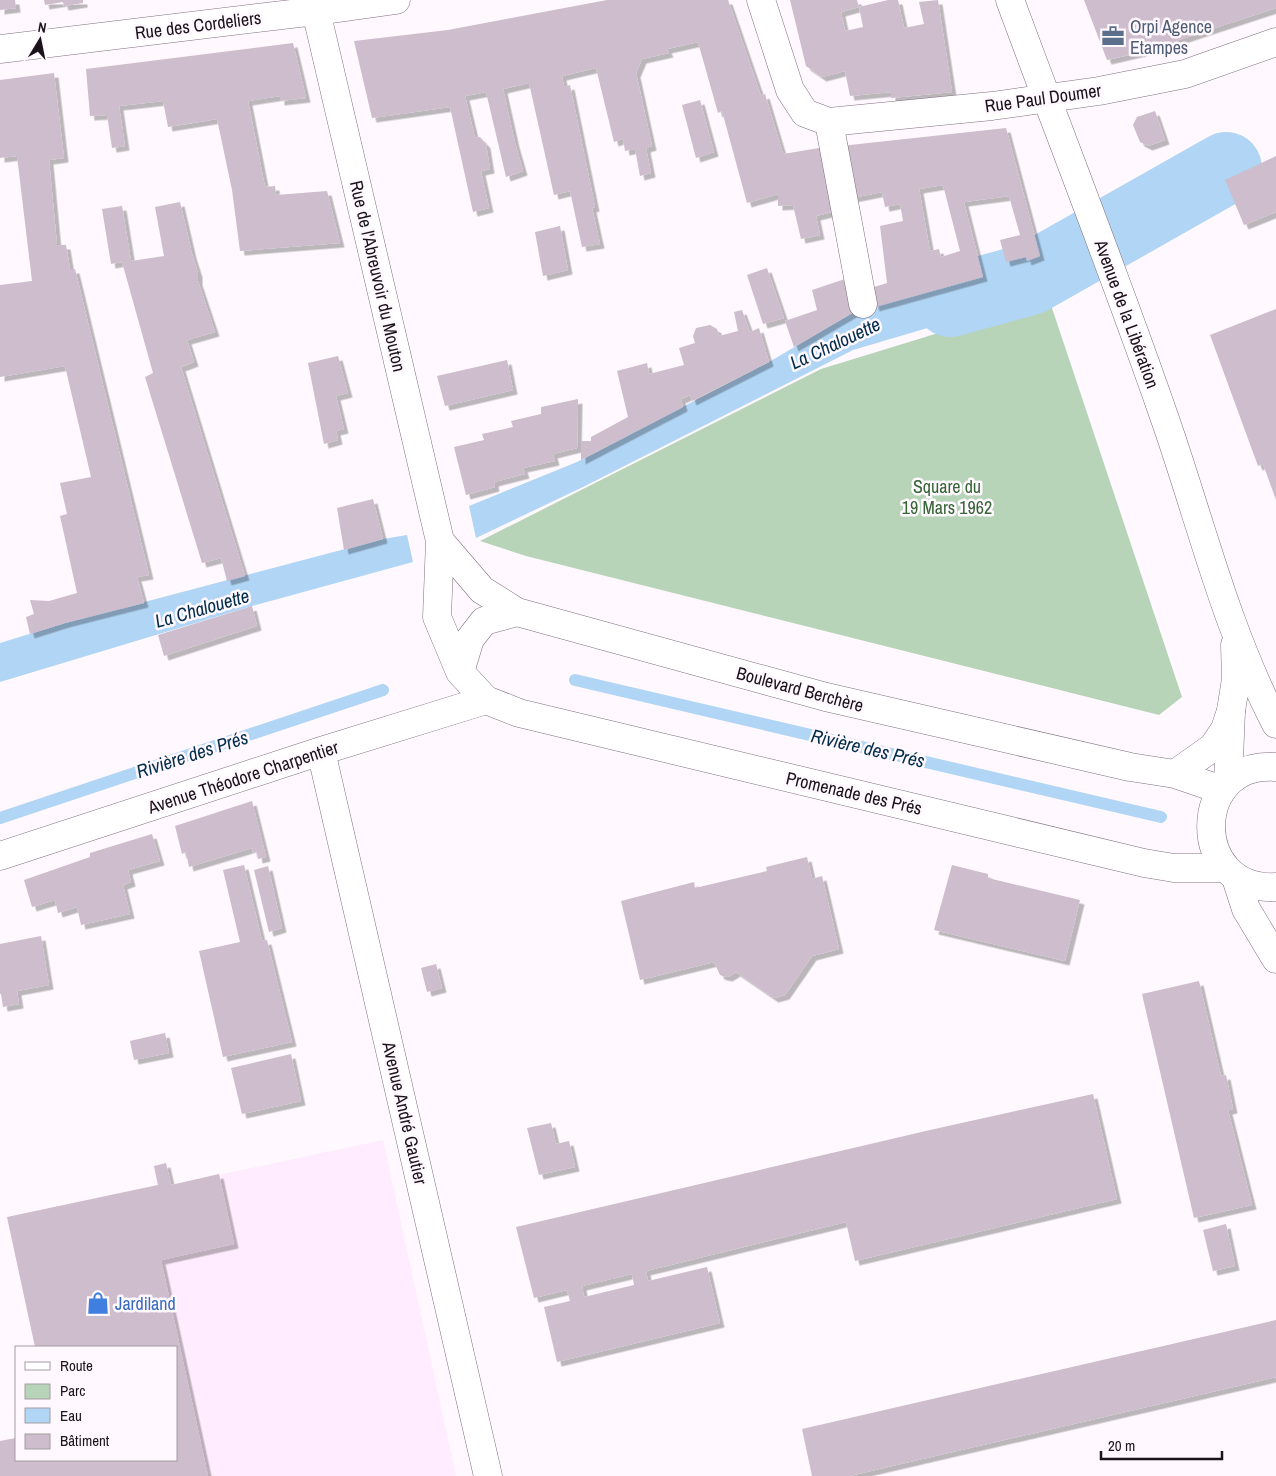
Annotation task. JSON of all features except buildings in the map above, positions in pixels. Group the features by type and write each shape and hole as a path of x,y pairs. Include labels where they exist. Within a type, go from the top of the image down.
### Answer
{"street":[{"name":"Rue des Cordeliers","path":"0,49 316,11 342,4 396,0"},
{"path":"761,0 790,90 817,117 863,304"},
{"name":"Avenue de la Libération","path":"1010,0 1115,280 1179,459 1234,631 1276,724"},
{"name":"Rue de l'Abreuvoir du Mouton","path":"316,11 440,541 437,617 460,672 486,700"},
{"name":"Rue Paul Doumer","path":"817,117 992,106 1100,91 1185,74 1276,42"},
{"name":"Rue de l'Abreuvoir du Mouton","path":"440,541 482,590 517,612"},
{"path":"460,672 470,639 484,622 517,612"},
{"name":"Boulevard Berchère","path":"517,612 826,698 1130,767 1175,774 1225,787"},
{"name":"Avenue de la Libération","path":"1225,787 1236,679 1234,631"},
{"name":"Avenue Théodore Charpentier","path":"0,856 321,750 486,700"},
{"name":"Promenade des Prés","path":"486,700 519,713 1144,863 1174,868 1231,873"},
{"path":"1175,774 1213,747 1225,729 1232,711"},
{"name":"Avenue André Gautier","path":"321,750 488,1476"},
{"path":"1276,767 1265,766 1245,771 1225,787 1214,805 1210,821 1210,838 1216,854 1231,873 1246,909 1276,959"},
{"path":"1231,873 1258,887 1276,888"}],"shaded area":[{"path":"383,1140 456,1476 0,1476 0,1441 15,1438 15,1461 178,1461 178,1346 35,1346 7,1217 157,1185 154,1166 166,1163 171,1185"}],"green space":[{"name":"Square du 19 Mars 1962","path":"1049,299 1182,697 1159,715 526,556 480,541 821,369"}],"water":[{"path":"1039,257 1053,291 853,350 583,487 476,538 469,506 577,462 769,362 854,312 983,277"},
{"path":"407,535 413,562 252,606 0,682 0,643 65,623 383,539"}],"waterway":[{"name":"La Chalouette","path":"950,301 1030,279 1226,168"},
{"name":"Rivière des Prés","path":"575,680 1161,817"},
{"name":"Rivière des Prés","path":"0,818 383,690"}],"place":[{"name":"Orpi Agence Etampes","path":"1113,36"},
{"name":"Jardiland","path":"98,1303"}]}
